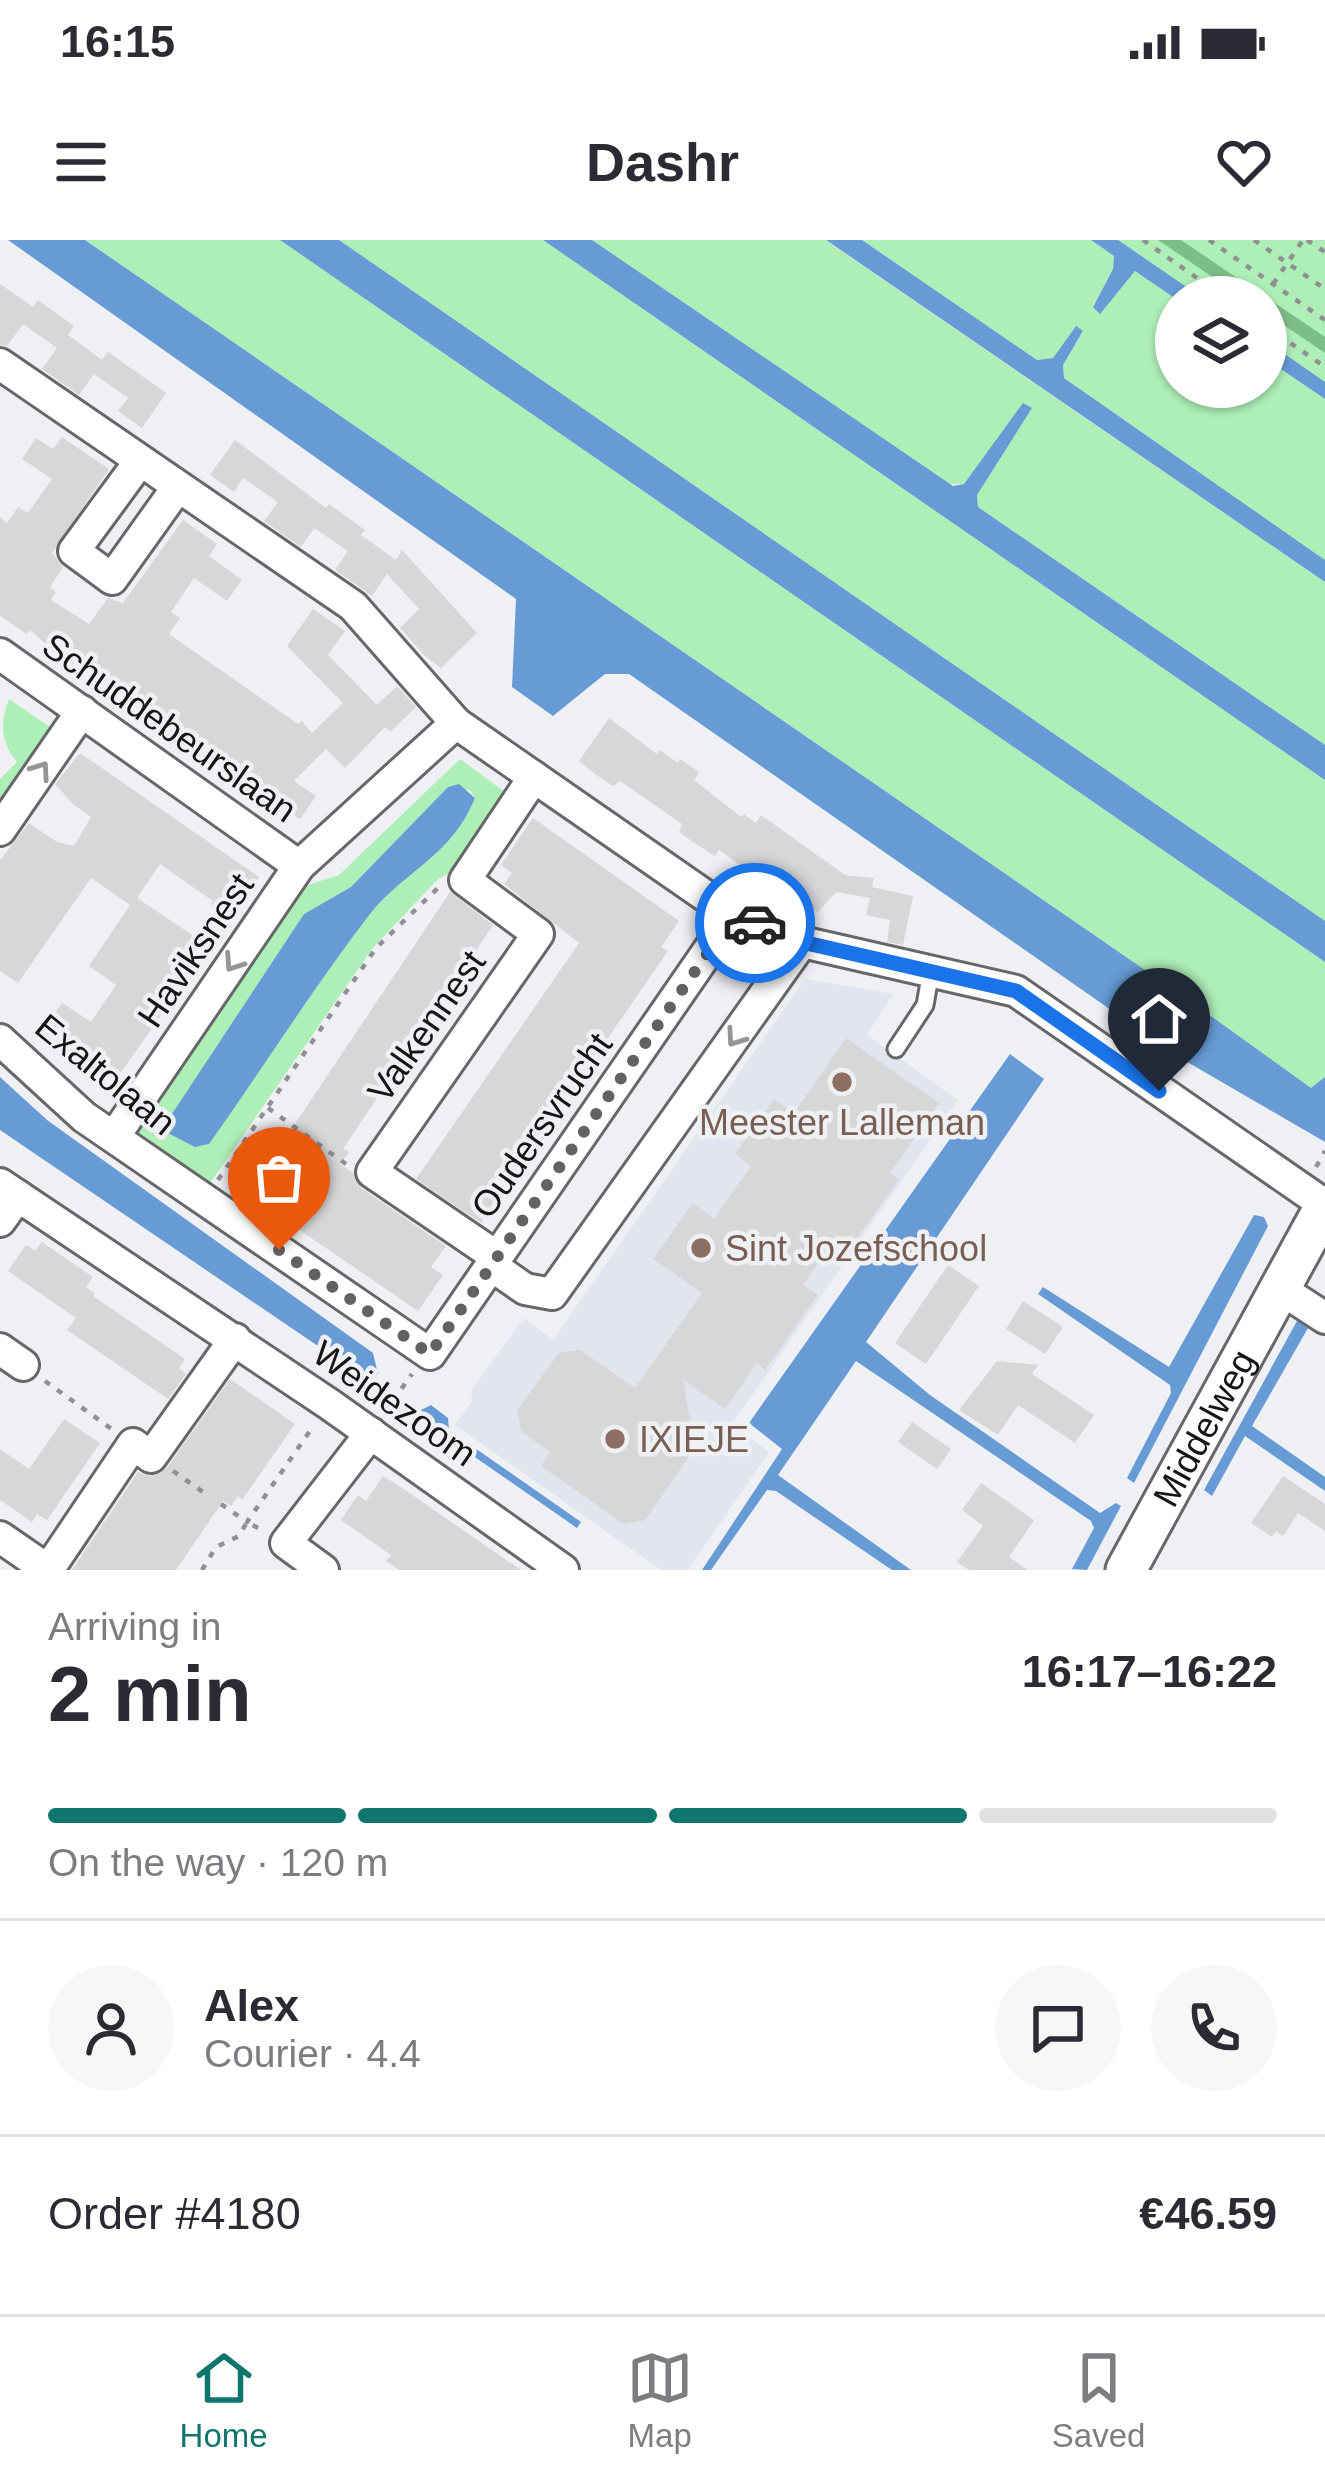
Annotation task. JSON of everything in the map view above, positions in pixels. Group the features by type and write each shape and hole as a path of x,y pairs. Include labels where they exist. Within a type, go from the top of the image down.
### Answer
{"street":[{"path":"0,364 353,606 456,723 734,915 802,942 1016,991 1325,1206"},
{"path":"140,461 74,551 112,579 177,488"},
{"name":"Schuddebeurslaan","path":"0,654 299,866 456,723"},
{"path":"0,830 82,711"},
{"path":"465,880 534,777"},
{"name":"Haviksnest","path":"114,1137 299,866"},
{"name":"Valkennest","path":"373,1172 538,934 465,880"},
{"name":"Oudersvrucht","path":"734,915 495,1262 525,1289 552,1294 802,942"},
{"name":"Exaltolaan","path":"0,1040 84,1117 427,1352"},
{"path":"373,1172 495,1262 427,1352"},
{"name":"Weidezoom","path":"6,1200 235,1339 563,1570"},
{"name":"Middelweg","path":"1126,1570 1325,1206"},
{"path":"1279,1288 1325,1318"},
{"path":"0,1538 48,1570 235,1339"},
{"path":"323,1570 286,1543 371,1433"}],"lane":[{"path":"896,1049 925,1005 931,970"}],"path":[{"path":"1143,240 1194,276"},
{"path":"1209,240 1261,276"},
{"path":"1254,240 1325,289"},
{"path":"1278,276 1305,240 1325,253"},
{"path":"1287,294 1325,320"},
{"path":"1287,341 1325,368"},
{"path":"206,1198 376,948 437,885 465,880"},
{"path":"268,1108 351,1168 373,1172"},
{"path":"371,1433 427,1352"},
{"path":"11,1357 202,1492"},
{"path":"202,1570 216,1546 238,1536 329,1404"},
{"path":"221,1504 286,1543"}],"shaded area":[{"path":"805,979 893,994 867,1035 958,1100 732,1424 769,1452 688,1570 661,1570 455,1425 472,1401 471,1390 524,1318 553,1340"}],"green space":[{"path":"85,240 280,240 1325,962 1325,1077 1311,1089"},
{"path":"339,240 543,240 1325,780 1325,921"},
{"path":"592,240 825,240 1325,582 1325,745 978,507 977,495 1031,409 1024,403 964,484 947,484"},
{"path":"862,240 1091,240 1114,256 1113,269 1093,306 1100,313 1135,271 1155,285 1155,408 1287,408 1287,373 1325,399 1325,560 1064,378 1063,365 1083,332 1075,327 1053,358 1037,360"},
{"path":"1110,240 1325,240 1325,387 1287,361 1287,276 1162,276"},
{"path":"1158,240 1181,240 1234,276 1211,276"},
{"path":"1287,311 1325,337 1325,353 1287,327"},
{"path":"9,699 57,732 0,814 0,779 17,762 3,732"},
{"path":"460,759 505,792 449,873 372,949 208,1186 130,1130 296,889 339,875","holes":["448,787 471,791 475,798 453,835 370,914 209,1143 304,914 351,887"]}],"water":[{"path":"8,240 85,240 1311,1088 1325,1077 1325,1142 1177,1056 629,674 605,674 553,716 512,687 516,599"},
{"path":"280,240 339,240 1325,921 1325,962"},
{"path":"543,240 592,240 953,486 964,484 1023,403 1032,408 977,495 978,507 1325,745 1325,780"},
{"path":"826,240 862,240 1037,360 1053,358 1076,326 1083,331 1063,365 1064,378 1325,560 1325,582"},
{"path":"1091,240 1118,240 1170,276 1155,276 1155,285 1135,271 1100,314 1093,307 1113,269 1114,256"},
{"path":"1287,356 1325,382 1325,399 1287,373"},
{"path":"459,784 475,798 465,818 440,849 370,914 209,1144 195,1147 168,1133 166,1123 304,914 351,887 448,787"},
{"path":"1010,1054 1044,1079 866,1342 930,1395 1100,1513 1116,1503 1121,1506 1087,1570 1072,1569 1094,1528 1091,1521 856,1361 778,1475 911,1570 892,1570 776,1491 767,1490 711,1570 702,1570 782,1449 749,1423"},
{"path":"0,1077 47,1120 373,1353 378,1374 365,1378 0,1130"},
{"path":"1254,1215 1264,1217 1268,1226 1134,1483 1127,1478 1171,1393 1170,1385 1038,1294 1043,1287 1169,1367"},
{"path":"1297,1321 1308,1328 1252,1426 1325,1477 1325,1491 1245,1436 1212,1496 1204,1490"},
{"path":"431,1405 448,1418 449,1430 581,1522 577,1528 413,1414"}],"building":[{"path":"0,284 33,307 38,300 74,326 68,335 102,360 108,352 166,393 142,428 118,411 128,398 94,374 79,395 42,369 57,348 23,324 7,346 0,345"},
{"path":"62,437 109,469 52,553 63,567 50,587 56,592 51,600 89,624 108,598 123,603 183,520 217,544 209,556 242,580 227,601 194,578 171,612 180,618 169,634 298,724 302,721 312,733 343,703 287,646 313,609 345,631 328,655 377,705 397,686 416,707 390,732 385,727 345,768 326,749 294,781 316,796 300,819 111,688 67,663 30,630 27,634 0,616 0,517 7,523 18,507 28,513 52,479 22,459 36,438 53,449"},
{"path":"235,440 326,508 329,504 365,530 361,535 396,560 402,550 477,633 441,668 425,656 400,628 419,609 387,574 372,596 335,570 348,551 314,528 301,547 264,521 278,502 243,478 234,492 210,475"},
{"path":"609,718 657,754 660,750 699,772 694,780 741,817 744,814 756,823 761,815 845,875 874,878 872,887 913,896 903,945 887,942 890,920 866,915 870,898 836,892 818,912 772,878 767,884 719,850 715,856 696,844 679,832 682,824 620,781 613,786 596,775 579,761"},
{"path":"80,753 259,877 230,918 160,864 137,898 201,941 185,965 193,970 115,1081 93,1066 86,1076 63,1061 76,1043 47,1024 62,1003 91,1022 116,985 89,966 130,905 91,878 18,983 0,971 0,860 29,823 57,842 74,846 91,817 55,784"},
{"path":"533,818 679,921 661,947 668,951 481,1223 416,1179 579,943 504,884 512,873 501,865"},
{"path":"450,892 493,925 343,1149 349,1152 340,1164 353,1173 361,1188 446,1246 431,1267 443,1275 418,1311 231,1183 259,1143 271,1151 287,1127 291,1130"},
{"path":"846,1038 939,1103 890,1173 899,1179 847,1253 832,1243 803,1285 818,1295 765,1370 757,1363 725,1409 683,1380 695,1448 645,1520 624,1524 541,1466 550,1452 521,1431 517,1410 559,1353 580,1350 635,1388 702,1293 653,1259 693,1203 714,1219 751,1166 735,1154 774,1099 794,1113"},
{"path":"42,1242 93,1277 86,1287 93,1296 185,1359 179,1368 186,1374 168,1399 67,1330 76,1318 8,1271 26,1245 35,1251"},
{"path":"948,1265 979,1286 926,1364 895,1343"},
{"path":"1023,1301 1063,1327 1045,1354 1006,1329"},
{"path":"997,1361 1038,1365 1032,1374 1094,1415 1075,1443 1018,1405 998,1435 959,1410"},
{"path":"230,1379 295,1424 242,1500 238,1496 231,1506 223,1501 176,1570 72,1570 138,1472 150,1476 166,1469"},
{"path":"64,1419 100,1443 47,1520 37,1514 32,1522 0,1500 0,1449 29,1469"},
{"path":"912,1422 951,1449 937,1469 898,1442"},
{"path":"383,1476 521,1570 399,1570 386,1561 391,1555 341,1520 358,1495 366,1501"},
{"path":"1283,1476 1325,1504 1325,1531 1298,1513 1283,1536 1276,1531 1272,1537 1251,1523"},
{"path":"981,1483 1034,1520 1009,1557 1028,1570 969,1570 957,1562 983,1526 962,1510"}],"way so far":[{"path":"279,1250 430,1354 734,915 755,923"}],"place":[{"name":"Meester Lalleman","path":"842,1082"},
{"name":"Sint Jozefschool","path":"701,1248"},
{"name":"IXIEJE","path":"615,1439"}],"route":[{"path":"755,923 802,942 1016,991 1159,1091"}]}
